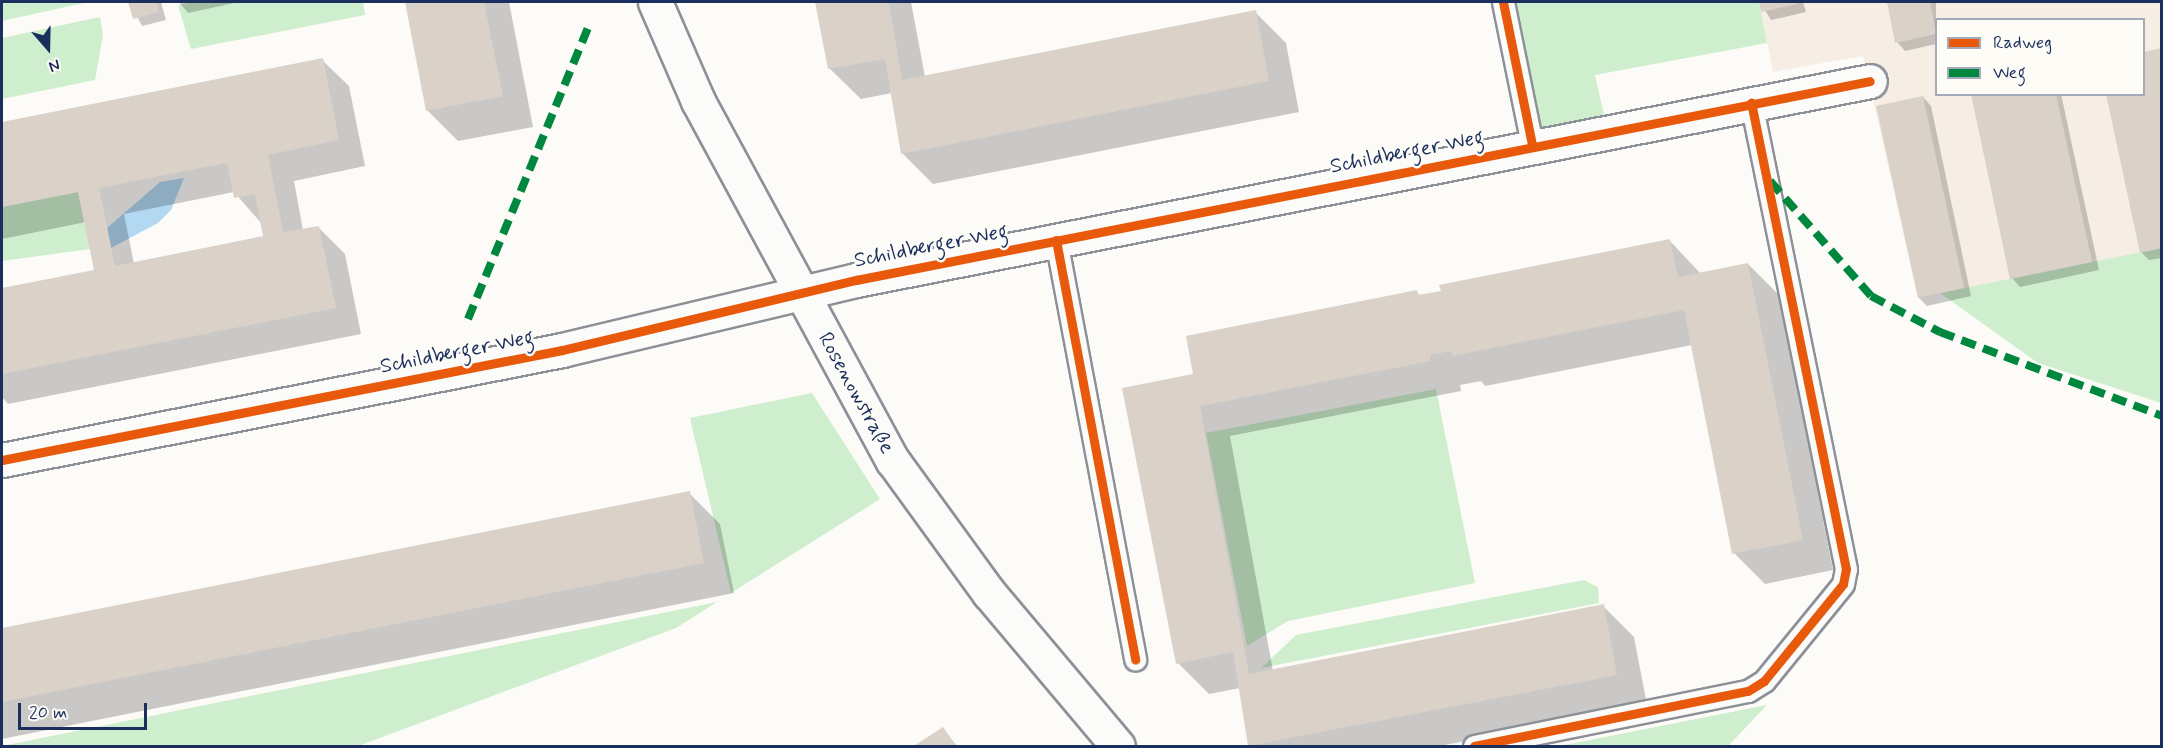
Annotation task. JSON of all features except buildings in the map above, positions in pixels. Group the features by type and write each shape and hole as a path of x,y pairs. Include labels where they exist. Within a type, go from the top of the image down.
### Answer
{"street":[{"name":"Rosenowstraße","path":"655,2 698,101 893,461 989,592 1118,747"},
{"name":"Schildberger Weg","path":"2,460 562,350 799,291 1870,81"}],"lane":[{"path":"1503,2 1532,146"},
{"path":"1474,747 1748,691 1764,681 1843,584 1846,569 1751,103"},
{"path":"1056,240 1135,660"}],"shaded area":[{"path":"1759,2 2161,2 2161,248 1918,298 1863,56 1773,72"}],"green space":[{"path":"2,2 88,2 2,21"},
{"path":"194,2 363,2 365,15 191,49 178,5"},
{"path":"1515,2 1759,2 1767,43 1595,75 1604,115 1539,129"},
{"path":"100,17 103,35 95,80 2,99 2,38"},
{"path":"78,192 90,249 2,261 2,207"},
{"path":"2161,248 2161,403 2038,363 1940,293"},
{"path":"1436,389 1475,583 1288,621 1247,646 1206,433"},
{"path":"812,393 880,499 731,593 690,418"},
{"path":"1584,580 1598,587 1599,603 1261,668 1296,635"},
{"path":"717,602 676,628 358,746 2,746"},
{"path":"1767,705 1728,746 1559,746"}],"water":[{"path":"184,178 171,210 158,223 111,248 107,228 160,182"}],"marked path":[{"path":"468,319 590,23"},
{"path":"1770,181 1871,296 1940,332 2162,416"}],"cycle path":[{"path":"1503,2 1532,145"},
{"path":"2,460 562,350 856,280 1870,81"},
{"path":"1474,746 1748,691 1764,681 1843,584 1846,569 1751,103"},
{"path":"1056,240 1135,660"}]}
